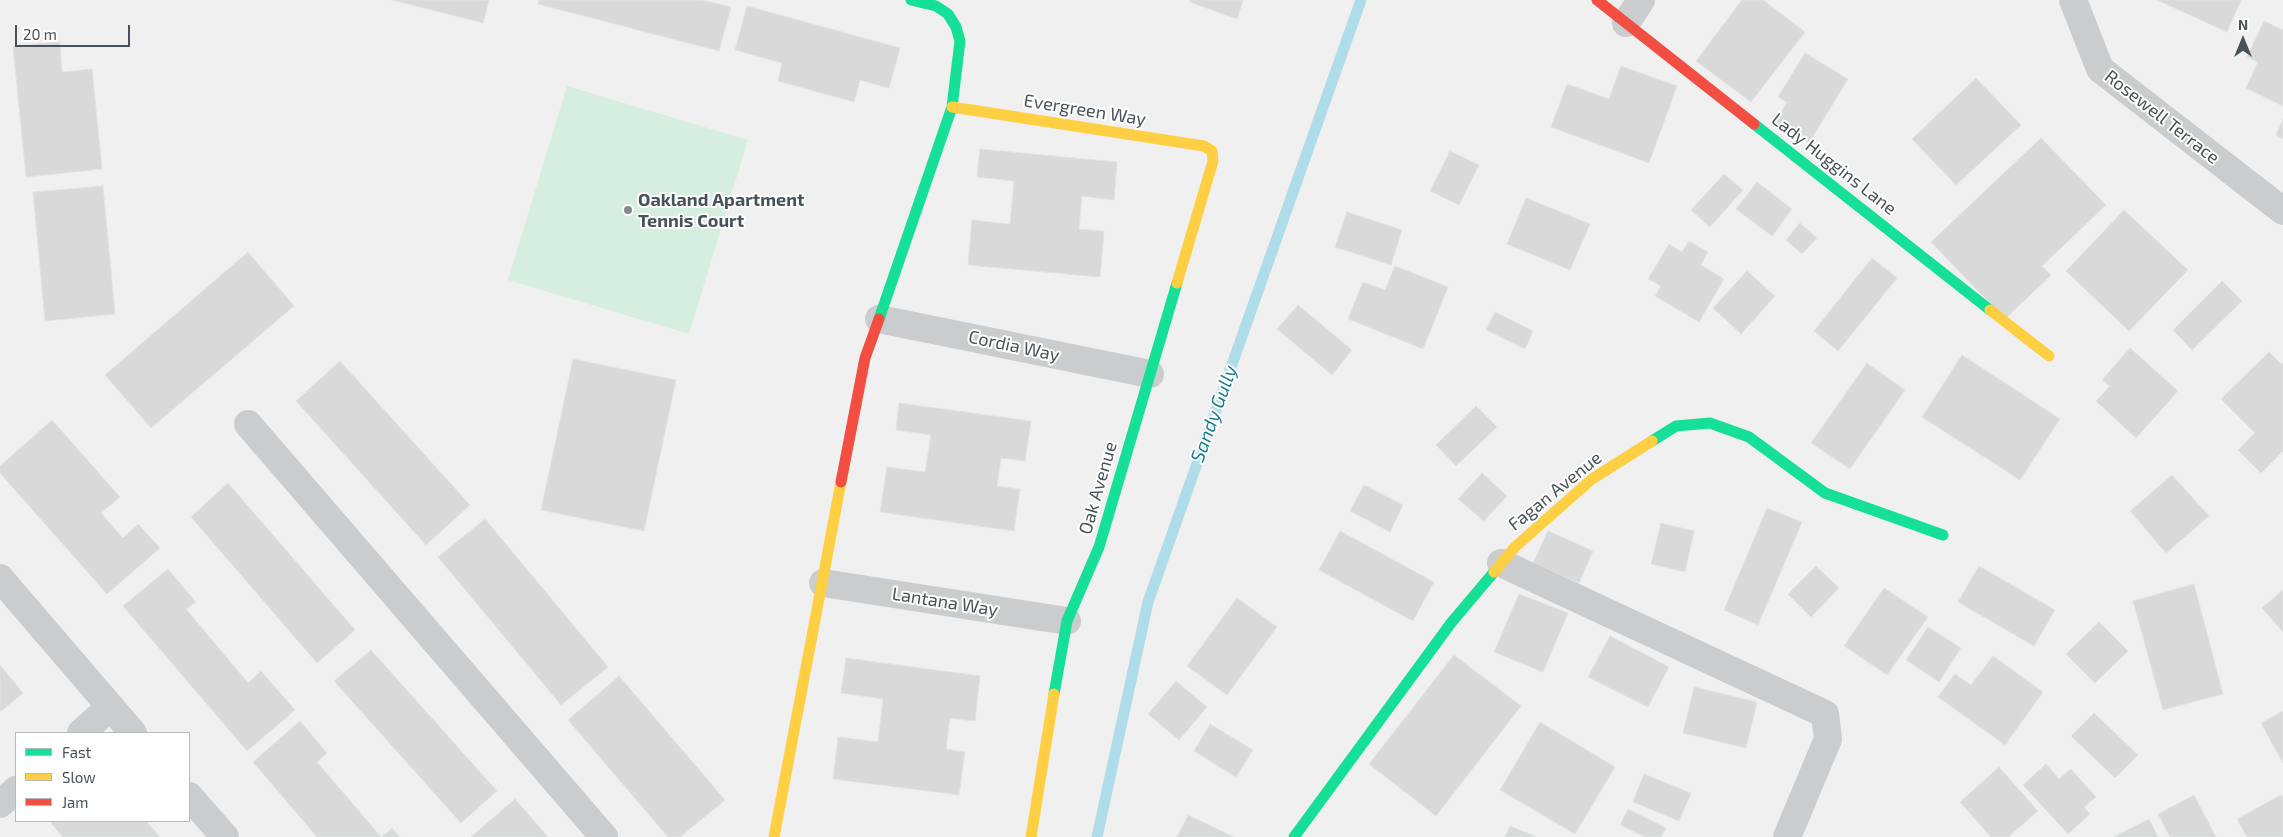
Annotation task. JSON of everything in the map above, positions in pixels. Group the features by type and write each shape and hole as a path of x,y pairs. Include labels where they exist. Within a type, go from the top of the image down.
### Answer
{"street":[{"path":"774,837 865,358 952,107 960,40 956,26 948,14 936,6 911,0"},
{"name":"Lady Huggins Lane","path":"1597,0 2049,356"},
{"path":"1626,23 1640,0"},
{"name":"Rosewell Terrace","path":"2073,0 2100,69 2283,211"},
{"name":"Evergreen Way","path":"952,107 1204,146 1212,151"},
{"name":"Oak Avenue","path":"1032,837 1038,783 1067,621 1099,547 1214,161 1212,151"},
{"name":"Cordia Way","path":"879,319 1150,374"},
{"name":"Fagan Avenue","path":"1294,837 1451,624 1515,547 1592,479 1676,426 1710,423 1749,437 1825,493 1943,535"},
{"path":"248,424 604,837"},
{"path":"1501,563 1825,714 1828,739 1788,837"},
{"path":"0,578 132,732"},
{"name":"Lantana Way","path":"823,583 1067,621"},
{"path":"82,732 110,708"},
{"path":"0,804 15,791"},
{"path":"190,797 225,837"}],"green space":[{"name":"Oakland Apartment Tennis Court","path":"567,86 748,140 689,334 508,280"}],"building":[{"path":"392,0 489,0 483,23"},
{"path":"539,0 702,0 731,7 719,51 538,4"},
{"path":"1190,0 1243,0 1237,19 1190,2"},
{"path":"1742,0 1763,0 1805,32 1751,102 1696,61"},
{"path":"2157,0 2241,0 2227,32"},
{"path":"747,6 900,48 889,88 860,80 854,102 778,81 782,63 735,50"},
{"path":"2264,21 2283,30 2283,106 2246,88 2258,62 2247,57"},
{"path":"60,42 62,72 92,69 102,169 26,177 13,46"},
{"path":"1805,53 1848,79 1809,143 1775,122 1787,102 1778,97"},
{"path":"1621,66 1677,86 1649,163 1551,127 1567,84 1609,99"},
{"path":"1976,78 2021,125 1956,185 1912,139"},
{"path":"2283,120 2283,139 2276,135"},
{"path":"2041,138 2106,205 2042,266 2051,275 2005,319 1931,242"},
{"path":"980,149 1117,162 1114,200 1082,196 1079,229 1104,231 1100,277 968,265 972,220 1010,224 1014,181 977,177"},
{"path":"1450,151 1479,165 1459,205 1430,191"},
{"path":"1724,174 1743,190 1710,227 1691,210"},
{"path":"1757,182 1792,209 1772,236 1736,209"},
{"path":"103,186 115,314 45,321 33,192"},
{"path":"1526,198 1590,224 1570,270 1507,244"},
{"path":"2124,210 2188,270 2129,331 2066,271"},
{"path":"1347,212 1402,230 1391,265 1335,247"},
{"path":"1800,223 1817,238 1802,254 1786,240"},
{"path":"1689,241 1708,252 1701,265 1724,279 1699,322 1655,296 1661,286 1648,279 1669,244 1682,252"},
{"path":"248,252 294,306 151,428 105,375"},
{"path":"1872,258 1897,278 1838,351 1814,331"},
{"path":"1395,266 1448,287 1423,349 1348,319 1363,282 1385,290"},
{"path":"1747,271 1775,296 1741,334 1713,308"},
{"path":"2222,281 2242,301 2192,350 2173,330"},
{"path":"1298,305 1352,350 1332,375 1277,329"},
{"path":"1495,312 1533,331 1525,349 1486,330"},
{"path":"2130,348 2178,391 2136,438 2096,401 2110,386 2102,380"},
{"path":"2269,352 2281,364 2283,363 2283,451 2261,473 2238,450 2255,433 2221,399"},
{"path":"1962,355 2060,419 2020,480 1922,417"},
{"path":"573,359 676,380 644,531 541,510"},
{"path":"340,361 470,505 426,545 296,401"},
{"path":"1867,363 1905,390 1850,469 1811,443"},
{"path":"899,403 1031,421 1025,461 1001,458 997,486 1020,489 1014,531 880,512 887,467 925,472 931,435 896,430"},
{"path":"1476,406 1497,427 1456,466 1436,445"},
{"path":"52,420 120,497 101,513 123,538 138,524 160,548 107,594 0,473 0,466"},
{"path":"1482,473 1507,496 1484,521 1458,499"},
{"path":"2172,475 2209,516 2166,553 2130,511"},
{"path":"228,483 355,630 317,663 191,517"},
{"path":"1364,485 1403,505 1390,532 1350,511"},
{"path":"1767,508 1802,522 1758,625 1724,610"},
{"path":"485,519 608,667 561,705 438,557"},
{"path":"1661,523 1694,531 1685,572 1651,564"},
{"path":"1340,531 1434,582 1413,621 1319,570"},
{"path":"1548,531 1593,551 1579,583 1533,563"},
{"path":"1816,566 1839,588 1811,617 1788,594"},
{"path":"1979,566 2055,610 2034,646 1958,602"},
{"path":"168,569 196,602 186,609 248,683 261,671 295,710 247,751 123,606"},
{"path":"2194,584 2223,694 2163,710 2133,601"},
{"path":"1884,588 1928,617 1887,675 1844,646"},
{"path":"2283,590 2283,632 2262,608"},
{"path":"1519,594 1568,613 1543,672 1494,652"},
{"path":"1237,598 1277,627 1227,695 1187,666"},
{"path":"2099,622 2128,651 2095,683 2066,654"},
{"path":"1928,627 1961,648 1939,682 1906,660"},
{"path":"1610,636 1669,667 1648,707 1588,677"},
{"path":"371,650 497,791 461,823 334,681"},
{"path":"1454,655 1521,706 1436,816 1369,764"},
{"path":"1993,656 2043,692 2005,745 1938,697 1955,674 1971,685"},
{"path":"846,658 980,676 975,721 950,718 946,749 965,752 959,795 833,779 838,737 878,742 883,699 841,693"},
{"path":"0,665 23,693 0,712"},
{"path":"619,676 725,800 680,837 668,837 568,720"},
{"path":"1176,681 1207,707 1179,740 1148,714"},
{"path":"1694,687 1757,702 1746,748 1683,733"},
{"path":"2283,711 2283,763 2261,723"},
{"path":"2094,713 2138,755 2115,778 2071,736"},
{"path":"300,721 327,753 317,762 381,837 317,837 253,762"},
{"path":"1540,722 1615,767 1575,834 1500,790"},
{"path":"1210,724 1253,750 1236,777 1194,751"},
{"path":"2046,764 2059,779 2071,769 2096,797 2084,807 2090,814 2068,834 2023,785"},
{"path":"1999,767 2038,811 2008,837 1991,837 1960,802"},
{"path":"1644,774 1691,793 1679,821 1633,802"},
{"path":"2194,795 2216,837 2170,837 2158,814"},
{"path":"2281,795 2283,799 2283,837 2247,837 2237,819"},
{"path":"515,799 548,837 471,837"},
{"path":"1628,809 1666,828 1661,837 1645,837 1620,825"},
{"path":"1188,815 1234,837 1177,837"},
{"path":"2149,819 2158,837 2114,837"},
{"path":"147,822 160,837 63,837 51,823"},
{"path":"1510,826 1537,837 1505,837"},
{"path":"392,828 400,837 382,837"}],"waterway":[{"name":"Sandy Gully","path":"1097,837 1148,602 1361,0"}],"traffic: fast":[{"path":"879,319 952,107 960,41 956,27 948,14 936,6 911,0"},
{"path":"1754,124 1990,310"},
{"path":"1054,694 1067,621 1099,547 1177,283"},
{"path":"1652,441 1676,426 1710,423 1749,437 1825,493 1943,535"},
{"path":"1294,837 1451,623 1494,572"}],"traffic: slow":[{"path":"952,107 1204,146 1212,151 1213,161 1177,283"},
{"path":"1990,310 2049,356"},
{"path":"1494,572 1515,547 1592,479 1652,441"},
{"path":"774,837 841,482"},
{"path":"1031,837 1054,694"}],"traffic: jam":[{"path":"1597,0 1754,124"},
{"path":"841,482 865,358 879,319"}],"place":[{"name":"Oakland Apartment Tennis Court","path":"628,210"}]}
